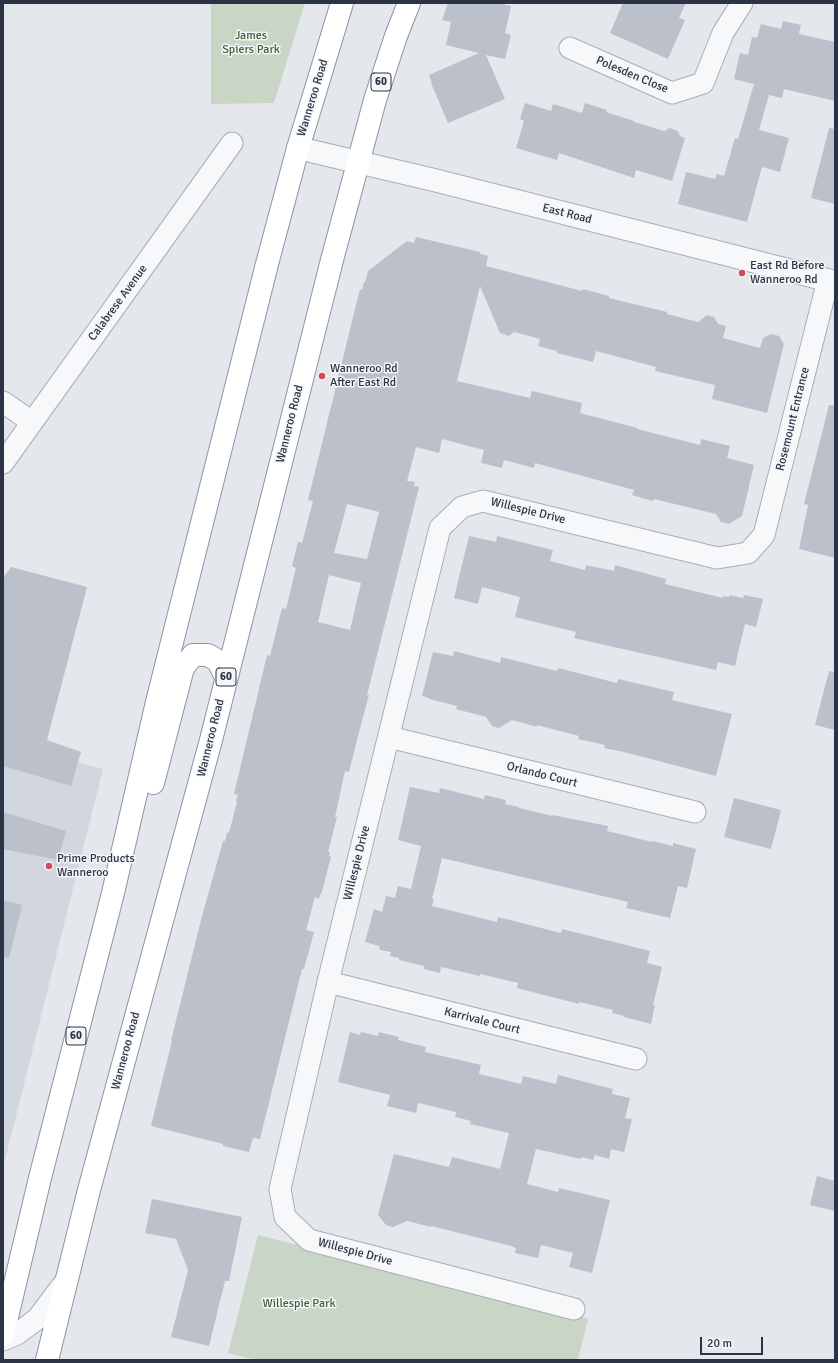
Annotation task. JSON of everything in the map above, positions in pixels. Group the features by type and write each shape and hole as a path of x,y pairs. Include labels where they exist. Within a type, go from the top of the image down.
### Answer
{"highway":[{"name":"Wanneroo Road","path":"3,1334 10,1283 42,1171 113,893 157,702 267,264 298,148 342,3"},
{"name":"Wanneroo Road","path":"48,1359 91,1182 211,740 358,162 375,100 396,36 409,3"},
{"name":"60","path":"113,893 138,839 183,668 193,655 208,655 218,661 226,677"}],"street":[{"name":"Polesden Close","path":"570,48 672,93 703,82 724,33 742,3"},
{"name":"Calabrese Avenue","path":"3,463 232,143"},
{"name":"East Road","path":"298,148 831,281"},
{"name":"Rosemount Entrance","path":"748,553 764,535 831,281"},
{"path":"3,402 32,422"},
{"name":"Willespie Drive","path":"574,1309 309,1240 285,1217 280,1189 328,982 440,528 462,507 483,500 717,558 748,553"},
{"name":"Orlando Court","path":"389,738 695,812"},
{"name":"Karrivale Court","path":"328,982 636,1059"},
{"path":"3,1340 22,1331 37,1319 66,1282"}],"shaded area":[{"path":"3,742 103,769 3,1168"}],"green space":[{"name":"James Spiers Park","path":"211,3 305,3 274,103 211,104"},
{"name":"Willespie Park","path":"258,1235 588,1319 578,1360 256,1360 228,1353"}],"building":[{"path":"448,3 497,3 511,6 505,33 511,35 505,59 486,55 505,99 448,123 429,75 479,53 446,45 451,22 442,20"},
{"path":"623,3 686,3 679,18 685,20 668,59 610,33"},
{"path":"783,21 801,25 799,34 835,42 835,101 784,89 782,98 769,95 759,130 789,138 780,172 762,167 747,222 678,204 686,172 715,179 717,174 724,176 735,138 738,139 754,84 734,79 740,53 748,55 752,37 757,38 761,24 781,29"},
{"path":"525,103 551,111 553,104 582,113 585,103 607,110 606,112 634,122 664,131 670,128 678,131 680,136 685,138 672,181 636,170 634,178 559,153 557,160 516,148 524,121 520,119"},
{"path":"829,128 835,129 835,204 811,198"},
{"path":"416,237 480,252 480,254 488,256 486,266 582,291 583,289 609,296 609,298 667,312 667,314 698,322 707,315 714,317 718,324 726,326 723,338 760,348 763,338 771,334 779,336 784,344 767,413 712,399 715,385 655,371 656,367 596,351 593,362 557,353 557,351 538,346 540,339 514,332 509,336 500,333 480,286 457,381 530,398 532,391 582,403 580,413 637,429 700,445 701,439 730,446 727,458 754,465 742,516 729,524 721,522 716,514 654,499 653,501 632,495 634,490 535,463 534,468 504,460 502,468 481,463 484,450 442,439 439,453 416,447 407,481 415,482 414,486 419,487 349,772 345,771 335,817 337,817 328,852 330,852 329,856 331,857 321,895 320,894 319,899 315,897 306,930 314,932 304,969 302,969 260,1139 253,1138 249,1152 151,1126 201,920 223,841 225,841 227,832 229,833 237,802 238,795 234,794 267,655 270,656 282,608 286,609 296,568 292,566 298,542 302,543 313,501 308,500 360,289 362,290 368,271 407,241 414,243","holes":["347,504 379,512 367,559 334,553","329,575 361,583 350,630 318,622"]},
{"path":"829,405 835,406 835,558 799,549 808,505 804,504"},
{"path":"469,536 496,542 497,536 553,550 550,561 585,570 586,565 614,571 615,565 666,579 665,584 723,598 723,596 729,597 729,595 743,598 744,595 763,599 756,627 745,624 735,666 718,662 716,670 574,638 576,632 515,617 520,597 482,587 478,604 454,598"},
{"path":"11,567 87,587 47,740 81,752 71,786 3,766 3,578"},
{"path":"454,651 500,663 501,657 557,671 558,668 617,683 618,679 674,692 672,700 732,714 716,776 604,748 605,745 578,739 579,736 537,725 537,727 512,720 499,728 492,726 486,717 456,709 457,706 422,696 433,652 453,656"},
{"path":"829,671 835,672 835,730 815,725"},
{"path":"410,787 439,793 440,788 484,799 485,795 506,800 505,804 519,808 552,816 608,826 607,831 652,842 673,846 673,843 696,849 687,888 678,886 670,918 626,908 628,902 442,858 432,899 434,899 432,906 497,922 498,917 561,933 562,929 650,951 647,963 662,967 653,1005 655,1005 651,1024 612,1013 613,1010 579,1002 579,1004 517,988 518,983 441,967 440,973 424,969 424,966 399,960 399,958 390,956 391,952 380,950 379,946 365,942 374,909 382,912 386,896 395,898 398,886 411,889 421,846 398,840"},
{"path":"734,798 781,810 771,849 724,837"},
{"path":"3,812 66,831 58,860 3,849"},
{"path":"3,900 22,905 9,958 3,957"},
{"path":"350,1032 360,1035 361,1032 378,1036 379,1032 399,1037 398,1040 426,1047 425,1052 481,1065 479,1074 521,1084 523,1076 556,1084 558,1075 613,1089 612,1094 630,1098 625,1118 632,1119 624,1152 611,1149 609,1159 595,1155 593,1160 582,1157 581,1159 536,1149 527,1184 558,1192 559,1188 610,1200 592,1273 569,1267 573,1253 541,1245 538,1258 515,1253 516,1248 511,1246 431,1226 407,1221 393,1227 386,1225 378,1215 394,1154 449,1167 452,1157 500,1169 509,1133 470,1124 471,1121 455,1117 456,1112 418,1103 416,1113 387,1106 390,1095 338,1082"},
{"path":"817,1176 835,1181 835,1211 810,1205"},
{"path":"152,1199 242,1217 229,1281 225,1281 209,1346 171,1337 188,1270 176,1239 145,1233"}],"place":[{"name":"East Rd Before Wanneroo Rd","path":"742,273"},
{"name":"Wanneroo Rd After East Rd","path":"322,376"},
{"name":"Prime Products Wanneroo","path":"49,866"}]}
